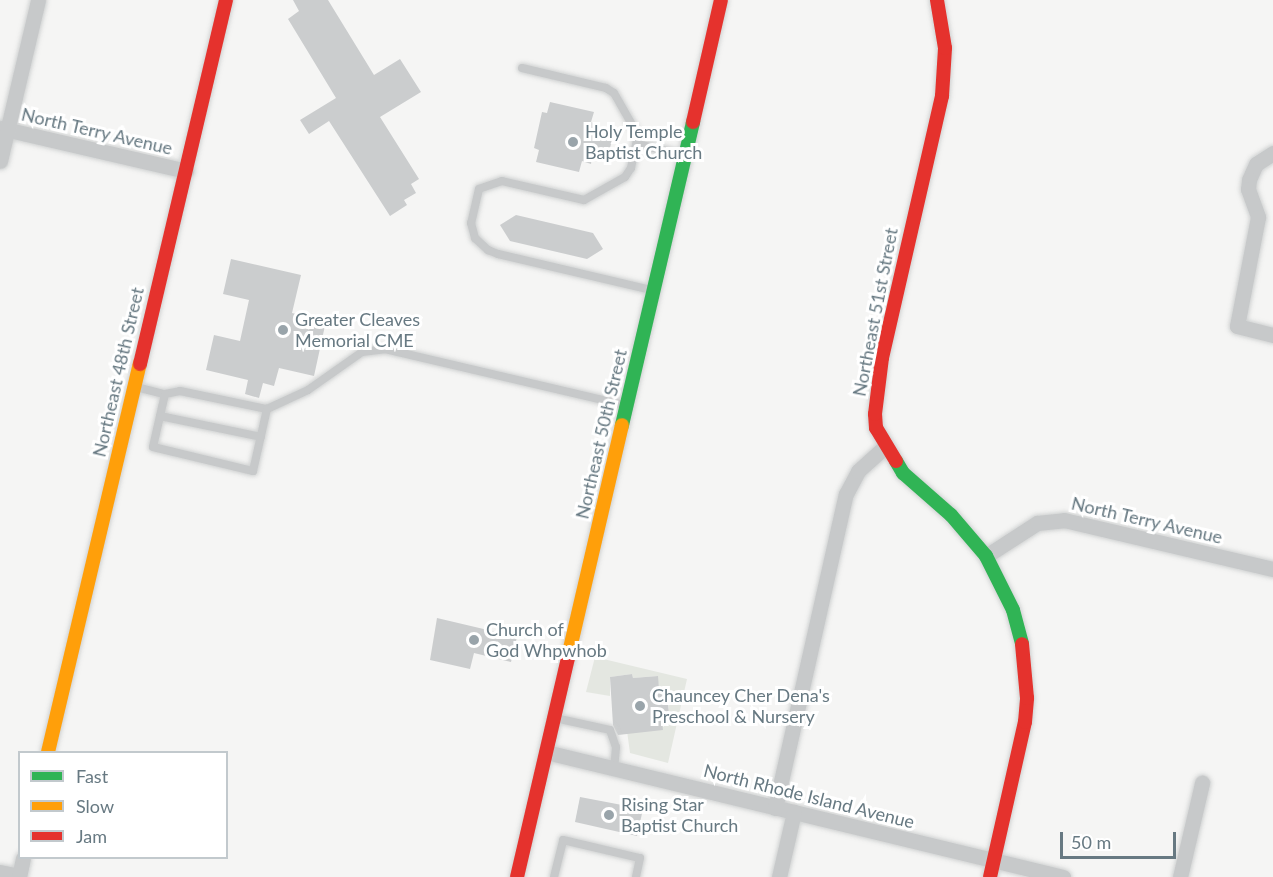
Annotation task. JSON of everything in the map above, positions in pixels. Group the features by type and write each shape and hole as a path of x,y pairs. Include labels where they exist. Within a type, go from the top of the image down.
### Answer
{"street":[{"path":"0,161 4,129 38,0"},
{"name":"Northeast 48th Street","path":"48,751 226,0"},
{"name":"Northeast 50th Street","path":"517,877 721,0"},
{"name":"Northeast 51st Street","path":"937,0 945,48 942,96 882,358 875,414 876,428 885,447 903,474 955,519 986,556 1013,610 1022,643 1027,698 1020,750 990,877"},
{"name":"North Terry Avenue","path":"4,129 186,171"},
{"path":"1273,153 1256,164 1249,180 1248,189 1258,217 1237,326 1273,335"},
{"path":"775,808 846,494 858,471 885,447"},
{"name":"North Terry Avenue","path":"986,556 1037,523 1064,520 1273,569"},
{"name":"North Rhode Island Avenue","path":"546,752 1063,877"},
{"path":"1180,877 1202,783"},
{"path":"779,877 794,812"},
{"path":"0,872 19,877 24,859"}],"lane":[{"path":"522,68 611,90 636,130 637,144 629,173 584,200 502,181 479,189 471,223 472,231 480,244 498,254 653,290"},
{"path":"637,144 684,155"},
{"path":"135,387 165,394 180,391 267,409 308,390 362,352 385,349 626,406"},
{"path":"165,394 153,447 253,471 267,409"},
{"path":"160,416 261,437"},
{"path":"554,718 610,730 616,747 614,769"},
{"path":"554,877 563,840 640,858 636,877"}],"shaded area":[{"path":"595,657 687,679 668,763 630,753 627,731 661,714 669,713 667,689 659,689 657,676 633,678 632,674 610,677 610,696 586,692"}],"building":[{"path":"293,0 328,0 374,75 400,59 421,92 380,117 419,179 411,184 416,193 404,200 407,205 390,216 329,121 309,134 300,120 336,98 288,19 299,11"},
{"name":"Holy Temple Baptist Church","path":"550,102 594,112 591,122 600,124 598,132 613,136 607,160 592,156 591,164 582,161 579,172 536,162 539,150 534,148 542,112 547,113"},
{"path":"516,215 593,233 603,249 587,259 510,241 500,225"},
{"path":"231,259 301,275 292,313 326,321 314,376 279,368 274,386 263,383 259,398 245,394 248,380 206,370 214,335 240,341 249,300 223,294"},
{"name":"Church of God Whpwhob","path":"437,618 517,637 511,662 474,653 470,669 430,660"},
{"name":"Chauncey Cher Dena's Preschool & Nursery","path":"632,674 633,678 658,676 659,689 666,688 669,713 661,714 663,730 618,735 613,725 610,677"},
{"name":"Rising Star Baptist Church","path":"580,797 643,809 637,836 575,822"}],"traffic: fast":[{"path":"622,425 693,122"},
{"path":"896,461 903,473 951,515 986,556 1013,610 1022,644"}],"traffic: slow":[{"path":"48,751 140,364"},
{"path":"568,657 622,425"}],"traffic: jam":[{"path":"140,364 226,0"},
{"path":"693,122 721,0"},
{"path":"896,461 876,428 875,414 882,358 942,96 945,48 937,0"},
{"path":"990,877 1025,722 1027,698 1022,644"},
{"path":"517,877 568,657"}],"place":[{"name":"Holy Temple Baptist Church","path":"573,142"},
{"name":"Greater Cleaves Memorial CME","path":"283,330"},
{"name":"Church of God Whpwhob","path":"474,640"},
{"name":"Chauncey Cher Dena's Preschool & Nursery","path":"640,706"},
{"name":"Rising Star Baptist Church","path":"609,815"}]}
